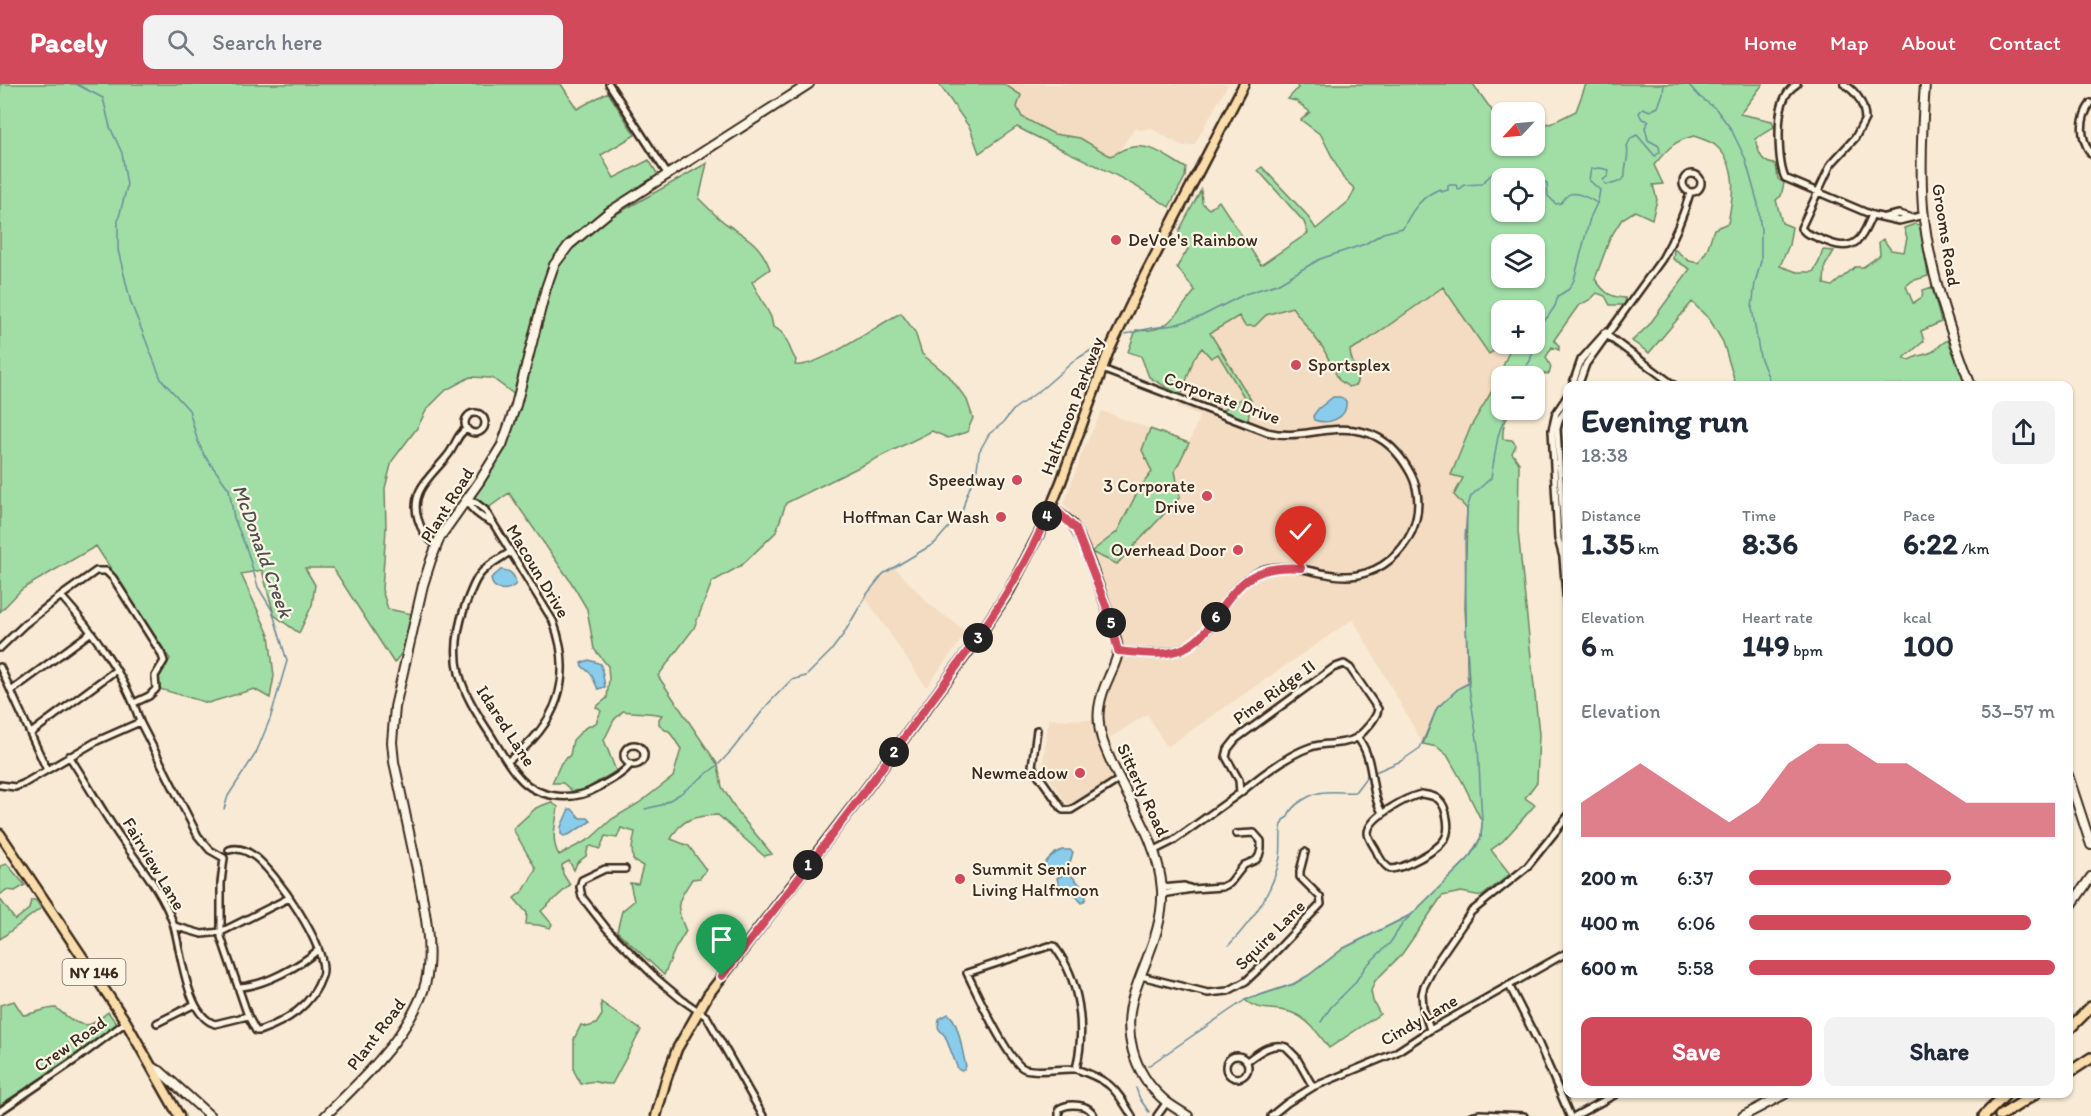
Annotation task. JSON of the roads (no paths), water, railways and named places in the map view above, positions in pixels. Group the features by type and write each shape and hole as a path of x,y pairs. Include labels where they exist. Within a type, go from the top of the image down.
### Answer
{"highway":[{"path":"2073,1025 2091,1007"},
{"path":"2073,1069 2091,1058"},
{"path":"1984,1116 2002,1098"},
{"path":"2000,1116 2029,1098"}],"main road":[{"name":"Halfmoon Parkway","path":"656,1116 677,1050 698,1010 973,645 1009,591 1050,509 1102,369 1145,275 1244,84"},
{"name":"NY 146","path":"0,834 126,1022 179,1116"}],"street":[{"path":"609,84 668,175"},
{"name":"Plant Road","path":"326,1116 359,1083 399,1035 419,1001 428,969 422,894 394,762 392,742 395,707 423,585 437,545 502,445 516,405 554,265 569,245 609,212 809,84"},
{"path":"1797,84 1787,92 1780,114 1781,163 1785,178 1872,215 1899,221 1924,215"},
{"path":"1844,84 1853,87 1863,104 1865,118 1855,138 1831,164 1802,222 1802,230 1837,245 1850,245 1860,238 1872,215"},
{"name":"Grooms Road","path":"1924,84 1921,170 1924,215 1938,286 1969,381"},
{"path":"2091,103 2084,118 2082,130 2083,139 2091,154"},
{"path":"1575,381 1606,334 1662,259 1680,225 1690,193"},
{"path":"1606,334 1668,381"},
{"name":"Corporate Drive","path":"1102,369 1173,398 1277,435 1301,435 1331,429 1356,430 1373,434 1389,444 1404,460 1414,479 1418,500 1417,520 1409,538 1395,556 1378,568 1358,575 1340,576 1283,567 1261,571 1238,585 1209,628 1197,641 1184,649 1149,654 1118,651"},
{"path":"1578,381 1579,374"},
{"path":"1563,402 1556,413 1558,539 1563,550"},
{"path":"1556,422 1563,414"},
{"path":"437,545 428,538 419,524 416,514 418,494 426,480 454,447 460,434 467,429"},
{"name":"Macoun Drive","path":"466,500 470,508 491,522 553,621 560,639 563,662 561,686 554,707 538,734 527,747 508,761"},
{"path":"1050,509 1059,513 1076,529 1106,606 1118,651"},
{"name":"Idared Lane","path":"510,552 485,569 478,577 458,626 456,658 465,694 518,777 532,788 554,796 570,797 590,792 619,775 631,764"},
{"path":"0,648 25,624 61,596 96,571 106,571 113,578 164,661 155,676 156,689 149,696 134,703"},
{"path":"61,596 117,670 134,703 140,723 198,836 210,850 224,858 221,876 221,932 248,1016 256,1031 281,1023 301,1009 310,999 322,976 322,960 301,915 258,859 240,849 229,850"},
{"path":"11,691 90,633"},
{"name":"Sitterly Road","path":"1118,651 1103,690 1098,715 1102,738 1155,850 1162,891 1156,934 1130,1011 1131,1044 1141,1072 1150,1086 1167,1102 1188,1116"},
{"name":"Pine Ridge II","path":"1240,793 1239,780 1226,757 1232,744 1244,732 1286,701 1344,664 1350,668 1378,708 1377,714 1357,737"},
{"path":"0,667 47,770"},
{"path":"31,733 117,670"},
{"path":"0,785 15,787 22,784 69,756 140,723"},
{"path":"1036,730 1032,766 1063,810 1071,810 1120,779"},
{"path":"1155,850 1173,841 1262,776 1311,747 1350,741 1357,737 1366,751 1378,806 1383,814"},
{"name":"Fairview Lane","path":"69,756 119,837 160,895 174,926 184,970 195,1004 202,1017 214,1024 248,1016"},
{"path":"2073,790 2090,842"},
{"path":"1414,795 1434,796 1442,803 1445,812 1446,838 1422,857 1396,869 1390,869 1379,857 1368,833 1371,825 1383,814 1414,795"},
{"path":"1430,1030 1422,1008 1424,986 1457,932 1481,903 1527,867 1563,822"},
{"path":"1162,891 1226,885 1244,865 1256,860 1261,849 1259,838 1250,832 1236,834"},
{"name":"Squire Lane","path":"1141,976 1208,993 1228,991 1237,987 1262,966 1322,902 1320,897 1303,882 1300,874 1305,852"},
{"path":"625,869 605,870 582,880 580,887 582,897 620,944 657,979 707,1017 763,1116"},
{"path":"2073,904 2088,885 2091,877"},
{"path":"1162,891 1175,887 1192,889"},
{"path":"174,926 202,934 221,932 289,898"},
{"path":"1076,1069 1080,1054 1077,997 1069,971 1054,946 1002,960 967,973 1017,1065 1030,1070 1076,1069 1105,1080 1114,1088 1132,1116"},
{"path":"239,987 255,985 303,962 318,950"},
{"name":"Cindy Lane","path":"1271,1116 1313,1088 1395,1053 1430,1030 1563,955"},
{"path":"1509,985 1563,1096"},
{"path":"157,1023 195,1004"},
{"name":"Crew Road","path":"0,1111 126,1022"},
{"path":"1246,1061 1273,1046 1286,1047 1296,1057 1313,1088"},
{"path":"1241,1056 1246,1061 1248,1068 1241,1077 1234,1077 1228,1072 1227,1062 1232,1057 1241,1056"},
{"path":"153,1068 160,1071 210,1116"},
{"path":"1564,1098 1572,1116 1608,1098"},
{"path":"1743,1116 1777,1098"},
{"path":"1157,1116 1167,1102"},
{"path":"1059,1116 1059,1109 1063,1106 1087,1107 1091,1109 1094,1116"},
{"path":"1278,1116 1283,1106"},
{"path":"755,1116 759,1110"},
{"path":"1471,1116 1488,1114 1524,1116"}],"water":[{"path":"1333,397 1340,397 1346,401 1344,412 1331,421 1314,420 1313,416 1318,409"},
{"path":"501,570 512,574 516,584 513,587 501,589 494,586 491,578"},
{"path":"589,660 601,664 605,687 598,689 591,674 582,666 581,663"},
{"path":"569,809 572,809 580,818 588,818 591,821 564,836 561,834 561,827"},
{"path":"1062,850 1073,852 1069,866 1053,873 1044,865 1047,860"},
{"path":"1069,873 1085,890 1086,899 1082,903 1073,893 1065,891 1059,884 1057,878"},
{"path":"948,1014 952,1017 960,1037 966,1066 961,1071 958,1069 945,1036 938,1028 939,1019"}],"waterway":[{"name":"McDonald Creek","path":"76,84 103,98 110,127 122,153 127,186 118,221 118,250 131,303 161,379 189,410 204,455 229,489 234,518 258,587 272,610 287,661 270,719 256,753 228,796 224,809"},
{"path":"1526,366 1530,361 1539,322 1547,318 1558,296 1569,289 1574,280 1590,218 1598,201 1600,190 1589,180 1591,169 1609,170 1608,176 1603,180 1605,184 1620,181 1625,177 1627,146 1631,138 1637,135 1655,156 1660,152 1659,146 1648,140 1645,127 1649,121 1642,119 1639,113 1643,108 1650,111 1658,107 1664,84"},
{"path":"1688,84 1716,109 1731,129 1745,158 1758,204 1761,261 1752,308 1760,357 1769,381"},
{"path":"1126,334 1174,325 1200,317 1245,294 1277,284 1320,259 1365,244 1383,233 1403,228 1422,200 1433,192 1440,189 1441,192 1448,190 1448,185 1456,185 1459,190 1464,185 1481,184 1491,175"},
{"path":"1545,182 1548,196 1556,204 1561,203 1571,194 1583,196 1597,203"},
{"path":"645,809 661,805 680,794 718,765 768,704 791,680 806,676 830,652 843,635 867,594 883,574 935,543 962,512 977,469 979,452 989,434 1003,423 1014,409 1075,360 1098,346"},
{"path":"1321,1022 1331,1007 1354,984 1366,966 1390,943 1403,923 1468,859 1481,837 1478,746 1467,674 1465,539 1467,509 1471,496 1491,478 1498,436 1504,420"},
{"path":"1373,773 1401,761 1420,748 1437,708 1459,688 1469,683"},
{"path":"1229,945 1254,915 1273,881 1280,857 1283,820 1297,804 1315,794 1355,792 1368,775"},
{"path":"1148,1066 1245,1000 1293,984 1309,975 1344,948 1410,915"},
{"path":"1136,1088 1149,1112"}],"place":[{"name":"DeVoe's Rainbow","path":"1116,240"},
{"name":"Sportsplex","path":"1296,365"},
{"name":"Speedway","path":"1017,480"},
{"name":"3 Corporate Drive","path":"1207,496"},
{"name":"Hoffman Car Wash","path":"1001,517"},
{"name":"Overhead Door","path":"1238,550"},
{"name":"Newmeadow","path":"1080,773"},
{"name":"Summit Senior Living Halfmoon","path":"960,879"}]}
